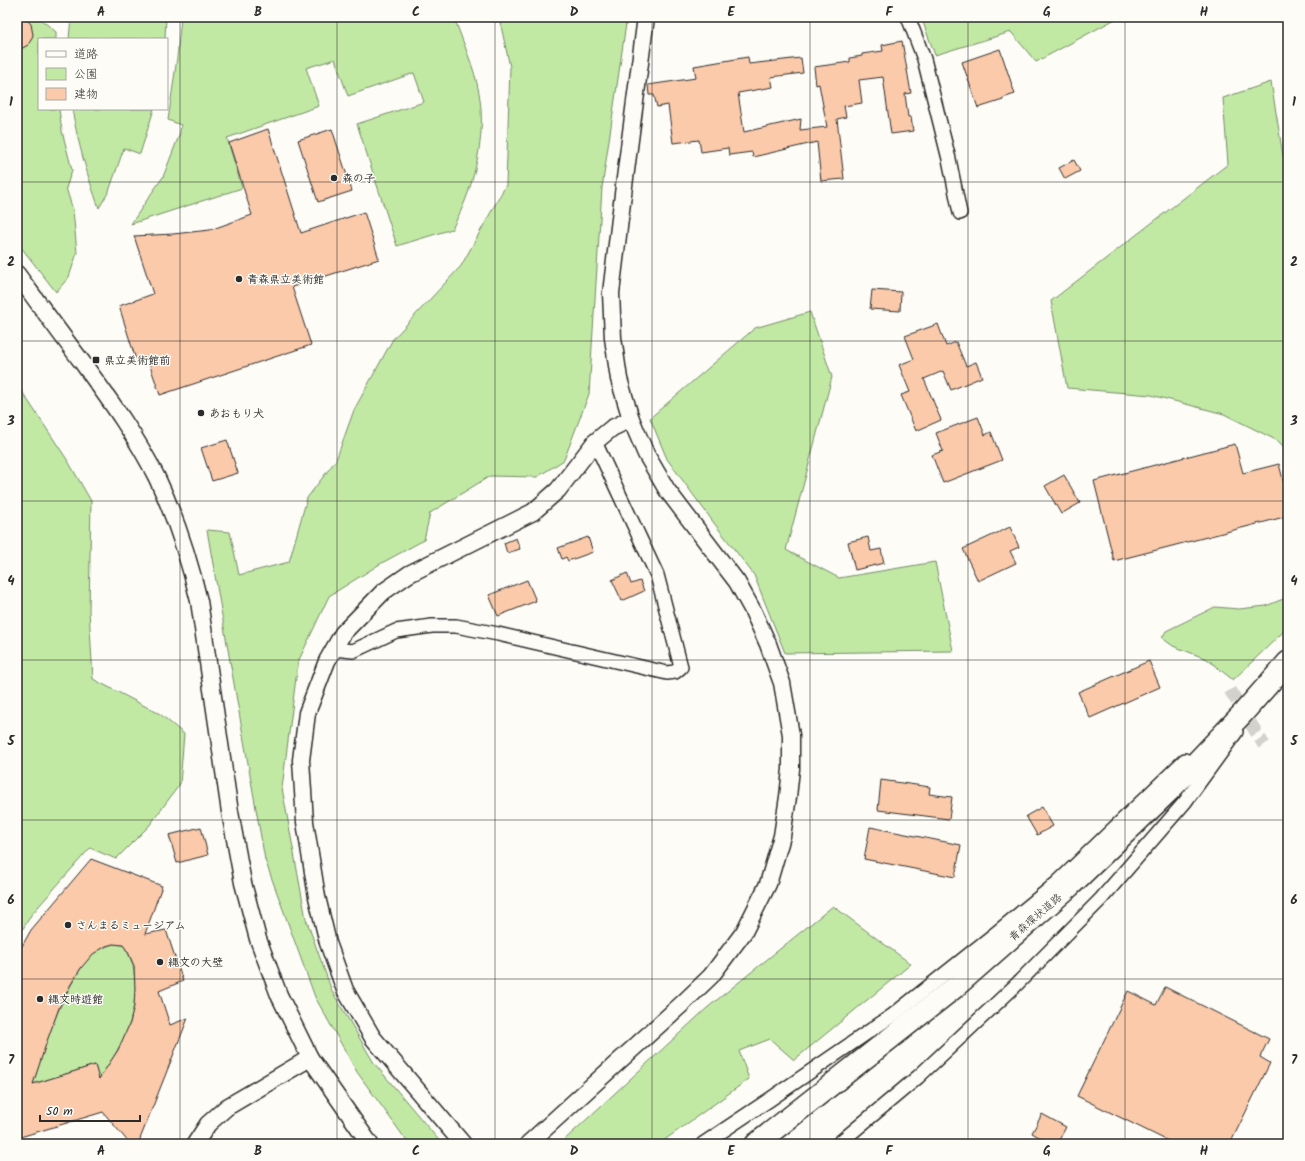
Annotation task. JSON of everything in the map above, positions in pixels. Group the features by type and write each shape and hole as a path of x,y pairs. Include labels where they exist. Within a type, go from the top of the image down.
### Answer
{"highway":[{"name":"青森環状道路","path":"756,1144 954,988 1053,901 1169,791 1243,713 1288,662"}],"street":[{"path":"528,1144 711,976 744,932 768,884 782,836 792,769 791,735 782,683 768,644 753,611 737,582 667,490 646,454 631,418 619,379 613,338 611,293 646,17"},
{"path":"908,17 924,59 949,159 960,213"},
{"path":"17,274 116,408 142,449 176,521 192,572 199,601 230,812 243,882 258,939 277,988 310,1058 370,1144"},
{"path":"463,1144 373,1038 345,990 328,943 317,897 305,822 300,760 307,713 327,661 343,633 383,592 409,574 533,512 558,490 595,442 612,428 631,418"},
{"path":"334,649 353,651 396,631 432,626 456,626 498,634 667,673 675,672 681,667 657,575 595,442"},
{"path":"838,1144 918,1077 1015,986 1101,899 1185,802 1221,754 1269,684"},
{"path":"703,1144 893,1015 996,933 1057,883 1184,761 1243,713"},
{"path":"195,1144 208,1124 227,1107 310,1058"}],"green space":[{"path":"17,17 38,17 56,32 56,38 38,38 38,110 59,110 62,131 72,170 66,188 73,210 77,253 69,277 56,292 17,242"},
{"path":"71,17 166,17 165,38 69,38"},
{"path":"181,17 454,17 475,74 481,105 481,131 478,156 472,181 461,211 452,229 397,246 357,124 424,102 414,73 348,96 335,59 306,68 319,106 227,138 242,188 131,224 163,177 180,133 181,125 168,120"},
{"path":"499,17 627,17 602,188 589,394 564,460 537,477 490,476 430,513 424,540 380,564 329,596 298,662 282,788 306,919 332,991 374,1063 442,1144 409,1144 357,1072 315,997 265,860 207,530 230,532 239,575 289,562 307,498 336,460 354,410 393,339 461,266 506,185 510,67"},
{"path":"921,17 1119,17 1036,62 1011,32 935,55"},
{"path":"1271,82 1288,186 1288,451 1278,441 1224,414 1151,395 1067,388 1051,301 1228,164 1223,98"},
{"path":"72,110 154,110 140,154 124,148 109,191 99,208 83,159"},
{"path":"810,312 832,377 786,550 839,578 935,562 953,651 785,653 754,575 667,459 650,418 755,328"},
{"path":"17,384 68,461 91,501 89,611 93,679 160,714 184,734 180,784 149,826 116,859 90,848 31,915 17,939"},
{"path":"1288,597 1288,627 1233,680 1207,659 1173,646 1162,638 1166,631 1215,607 1239,609 1266,606"},
{"path":"833,906 911,964 794,1060 770,1039 739,1051 749,1079 659,1144 560,1144 707,1008"},
{"path":"113,944 123,945 129,954 135,982 135,996 130,1022 126,1034 114,1056 99,1079 95,1065 33,1084 57,1014 82,966 94,953"}],"building":[{"path":"17,17 27,20 31,24 33,35 28,45 17,51"},
{"path":"902,41 911,93 905,94 908,117 911,117 913,131 891,134 883,77 859,80 862,103 844,106 846,117 837,119 844,179 821,181 817,142 753,157 752,152 729,155 728,148 701,152 699,140 673,143 668,105 657,107 654,95 649,95 648,85 696,78 694,66 748,57 749,64 801,58 803,73 771,77 773,87 738,93 744,132 801,119 800,130 827,127 819,84 816,85 814,67 850,62 850,58 862,56 862,54 883,51 882,45"},
{"path":"1000,49 1015,94 1003,98 1003,100 978,108 962,62"},
{"path":"268,129 301,233 364,212 379,259 292,287 311,345 160,395 147,357 136,360 119,306 153,294 134,236 210,230 252,215 229,143"},
{"path":"332,129 352,191 318,202 298,140"},
{"path":"1074,160 1080,171 1065,179 1059,168"},
{"path":"872,290 901,292 900,311 870,309"},
{"path":"938,324 946,346 956,342 966,366 976,362 982,377 951,390 943,371 924,379 941,420 916,431 901,395 910,392 899,365 914,359 905,336"},
{"path":"978,417 985,435 991,432 1002,460 943,483 932,455 943,451 936,433"},
{"path":"227,440 238,473 212,481 201,448"},
{"path":"1235,444 1243,473 1279,464 1288,499 1288,516 1114,561 1094,481"},
{"path":"1064,475 1080,503 1061,514 1045,486"},
{"path":"1010,527 1019,547 1010,551 1016,563 978,581 963,549"},
{"path":"588,537 593,552 568,561 566,557 562,559 558,548"},
{"path":"868,537 871,551 881,549 884,563 855,570 848,542"},
{"path":"516,538 520,549 507,553 504,543"},
{"path":"627,573 631,584 640,581 644,591 622,601 612,580"},
{"path":"527,580 536,601 498,616 489,595"},
{"path":"1149,661 1160,687 1090,718 1078,692"},
{"path":"881,780 930,787 929,794 952,797 949,819 878,810"},
{"path":"1042,807 1053,826 1037,835 1026,816"},
{"path":"201,827 208,855 177,863 169,835"},
{"path":"870,827 961,845 955,877 864,859"},
{"name":"縄文時遊館","path":"91,859 162,886 145,934 166,930 183,981 159,991 170,1025 188,1018 138,1144 130,1144 103,1112 17,1138 17,955 31,930","holes":["113,944 123,945 134,966 135,989 134,1006 130,1023 118,1050 99,1079 95,1065 33,1084 59,1008 81,968 93,954 106,946"]},
{"path":"1165,987 1269,1039 1260,1057 1270,1063 1230,1144 1174,1144 1077,1096 1128,991 1156,1005"},
{"path":"1042,1114 1066,1127 1057,1144 1051,1144 1032,1133"}],"tunnel":[{"path":"1230,690 1264,745"}],"place":[{"name":"森の子","path":"334,178"},
{"name":"青森県立美術館","path":"239,279"},
{"name":"県立美術館前","path":"96,360"},
{"name":"あおもり犬","path":"201,413"},
{"name":"さんまるミュージアム","path":"68,925"},
{"name":"縄文の大壁","path":"160,962"},
{"name":"縄文時遊館","path":"40,999"}]}
